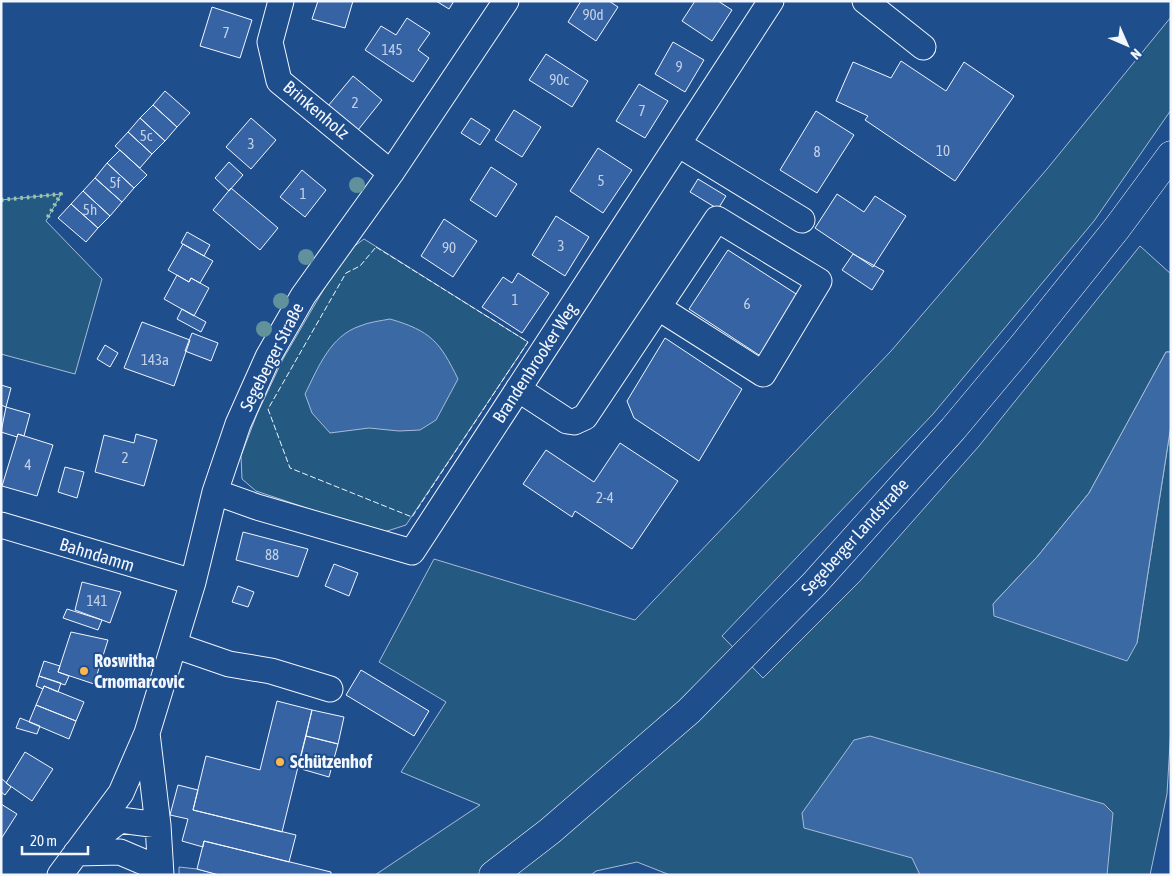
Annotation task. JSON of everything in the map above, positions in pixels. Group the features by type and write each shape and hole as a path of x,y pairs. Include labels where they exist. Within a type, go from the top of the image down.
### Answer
{"main road":[{"name":"Segeberger Landstraße","path":"493,875 550,831 689,712 814,584 953,429 1024,344 1117,228 1171,155"}],"street":[{"name":"Brinkenholz","path":"281,1 270,42 279,80 391,173"},
{"name":"Segeberger Straße","path":"60,875 121,793 147,733 194,582 215,492 238,424 268,357 303,296 391,173 506,1"},
{"name":"Brandenbrooker Weg","path":"215,492 257,507 412,552 771,1"},
{"path":"865,1 923,47"},
{"path":"678,144 802,220"},
{"path":"518,389 567,421 574,422 585,417 717,219 819,280 763,374 659,308"},
{"name":"Bahndamm","path":"1,525 194,582"},
{"path":"174,645 229,664 271,670 330,689"},
{"name":"Segeberger Straße","path":"76,853 120,852 160,872 158,825 147,733"},
{"name":"Segeberger Straße","path":"76,853 120,820 158,825"}],"shaded area":[{"path":"1171,17 1171,110 1094,221 933,414 722,636 763,678 860,581 979,446 1140,246 1171,274 1171,352 1166,352 1089,493 1037,557 993,604 1137,643 1171,425 1171,727 1167,794 1150,875 670,875 637,862 596,871 591,875 375,875 480,805 401,772 446,702 379,662 434,559 635,620 891,351 1047,169"},
{"path":"61,194 46,221 102,279 75,374 1,354 1,200"},
{"path":"364,239 528,342 406,525 381,533 256,491 242,479 241,456 257,414 283,359 345,253"},
{"path":"390,319 415,328 433,340 446,356 458,379 436,420 420,430 399,431 369,428 330,433 312,413 305,394 315,374 326,354 341,337 363,325"},
{"path":"1166,352 1171,352 1171,425 1137,643 1127,661 994,616 993,604 1037,557 1089,493"},
{"path":"870,736 1104,804 1113,813 1107,875 920,875 912,858 804,828 802,813 854,740"},
{"path":"179,867 197,869 219,875 179,875"}],"building":[{"path":"318,1 353,1 345,28 312,19"},
{"path":"436,1 454,1 449,9"},
{"path":"581,1 609,1 618,7 596,41 568,22"},
{"path":"695,1 718,1 732,10 712,41 682,21"},
{"path":"212,7 252,20 240,58 200,46"},
{"path":"407,18 430,33 418,50 429,58 413,82 365,50 381,26 396,35"},
{"path":"673,42 704,60 685,92 655,74"},
{"path":"546,54 588,81 572,107 529,80"},
{"path":"901,61 946,91 964,62 1014,96 955,181 865,120 868,116 836,101 853,62 891,78"},
{"path":"353,76 382,100 358,130 328,106"},
{"path":"639,84 668,101 645,138 616,121"},
{"path":"165,91 190,113 177,127 153,105"},
{"path":"153,105 177,127 165,141 140,118"},
{"path":"514,110 541,127 522,157 495,140"},
{"path":"816,111 854,135 817,193 780,170"},
{"path":"140,118 165,141 152,154 128,132"},
{"path":"251,118 276,140 251,169 226,147"},
{"path":"471,118 490,130 480,145 461,133"},
{"path":"128,132 152,154 140,168 115,146"},
{"path":"598,148 632,170 603,213 570,191"},
{"path":"120,150 147,175 134,188 107,163"},
{"path":"229,162 243,175 229,191 215,178"},
{"path":"107,163 134,188 122,202 95,178"},
{"path":"491,167 517,184 496,217 470,200"},
{"path":"302,170 326,190 305,217 280,197"},
{"path":"95,178 122,202 110,216 83,191"},
{"path":"698,179 726,196 718,209 690,192"},
{"path":"231,188 278,228 260,250 213,210"},
{"path":"83,191 110,216 98,228 71,204"},
{"path":"837,194 864,212 875,196 906,216 873,267 815,228"},
{"path":"71,204 98,228 86,242 58,218"},
{"path":"556,216 589,237 565,276 532,255"},
{"path":"444,219 477,241 453,277 421,256"},
{"path":"187,232 210,245 204,256 181,243"},
{"path":"183,244 213,261 200,283 191,278 189,282 168,270"},
{"path":"728,250 804,299 765,359 689,309"},
{"path":"853,254 884,271 872,290 842,270"},
{"path":"518,273 549,293 522,333 482,307 503,277 512,283"},
{"path":"177,275 189,282 191,278 209,288 194,316 164,299"},
{"path":"182,309 206,322 201,332 177,319"},
{"path":"142,322 190,340 174,386 124,368"},
{"path":"192,333 218,343 211,361 185,351"},
{"path":"665,338 742,389 699,461 634,418 627,401"},
{"path":"105,345 118,353 110,367 97,359"},
{"path":"1,385 11,388 6,407 1,405"},
{"path":"6,407 30,414 24,436 18,434 17,437 1,432"},
{"path":"18,434 53,445 37,496 2,486"},
{"path":"136,434 157,440 144,486 95,472 104,435 134,443"},
{"path":"620,443 678,481 632,549 575,511 572,517 523,484 546,450 594,482"},
{"path":"65,467 84,472 77,498 58,492"},
{"path":"243,532 308,549 298,577 236,560"},
{"path":"334,564 358,573 349,596 325,586"},
{"path":"82,582 121,592 110,623 75,610"},
{"path":"238,586 254,592 248,607 232,602"},
{"path":"67,609 102,620 98,630 63,618"},
{"path":"71,632 108,640 94,684 58,672"},
{"path":"44,661 60,666 58,672 69,676 65,685 39,676"},
{"path":"361,670 429,711 414,736 346,695"},
{"path":"39,676 61,683 58,692 44,686 43,689 36,686"},
{"path":"44,686 84,702 76,721 36,705"},
{"name":"Schützenhof","path":"277,701 312,710 282,832 193,810 206,756 260,770"},
{"path":"36,705 76,721 69,739 29,722"},
{"path":"312,710 344,717 338,744 306,736"},
{"path":"20,718 40,726 37,734 16,728"},
{"path":"306,736 338,744 329,777 298,768"},
{"path":"25,752 53,769 32,801 6,783"},
{"path":"1,778 11,787 5,795 1,792"},
{"path":"178,785 198,790 193,810 296,835 289,862 204,841 203,847 182,841 188,819 170,815"},
{"path":"1,804 17,814 1,839"},
{"path":"204,841 331,872 331,875 219,875 197,869"}],"hedge":[{"path":"1,200 61,194 46,220"}],"fence":[{"path":"376,247 528,342 412,517 290,468 268,409 346,273 360,266 376,247"}],"place":[{"name":"Roswitha Crnomarcovic","path":"84,671"},
{"name":"Schützenhof","path":"280,762"}]}
